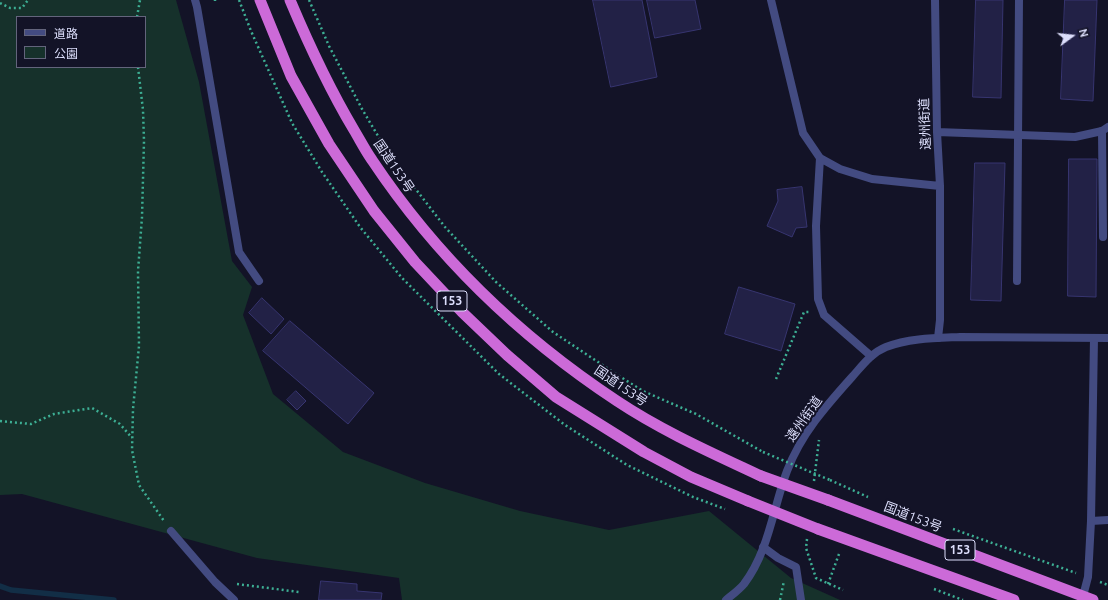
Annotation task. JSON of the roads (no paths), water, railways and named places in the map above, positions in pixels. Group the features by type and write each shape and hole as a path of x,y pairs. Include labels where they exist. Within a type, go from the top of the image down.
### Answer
{"highway":[{"name":"153","path":"260,0 291,76 329,144 374,211 415,262 462,312 507,356 556,397 644,452 691,477 818,528 1014,600"},
{"name":"国道153号","path":"290,0 304,34 339,106 371,159 407,210 440,249 504,314 541,345 617,402 657,426 761,476 1088,598"}],"street":[{"path":"195,0 239,252 259,281"},
{"path":"771,0 803,133 820,158 840,169 872,179 940,186"},
{"name":"遠州街道","path":"935,0 937,132 940,186 940,320 938,338"},
{"path":"1017,281 1019,0"},
{"path":"937,132 1075,137 1105,129 1103,237"},
{"path":"820,158 816,226 818,300 824,315 871,356"},
{"name":"遠州街道","path":"726,600 744,585 757,563 787,471 802,440 813,422 871,356 886,347 913,340 938,338 1108,338"},
{"path":"1088,598 1091,521 1094,338"},
{"path":"1091,521 1108,520"},
{"path":"171,531 215,582 234,600"},
{"path":"763,547 778,558 796,567 801,600"}],"waterway":[{"path":"0,586 11,590 114,600"}]}
